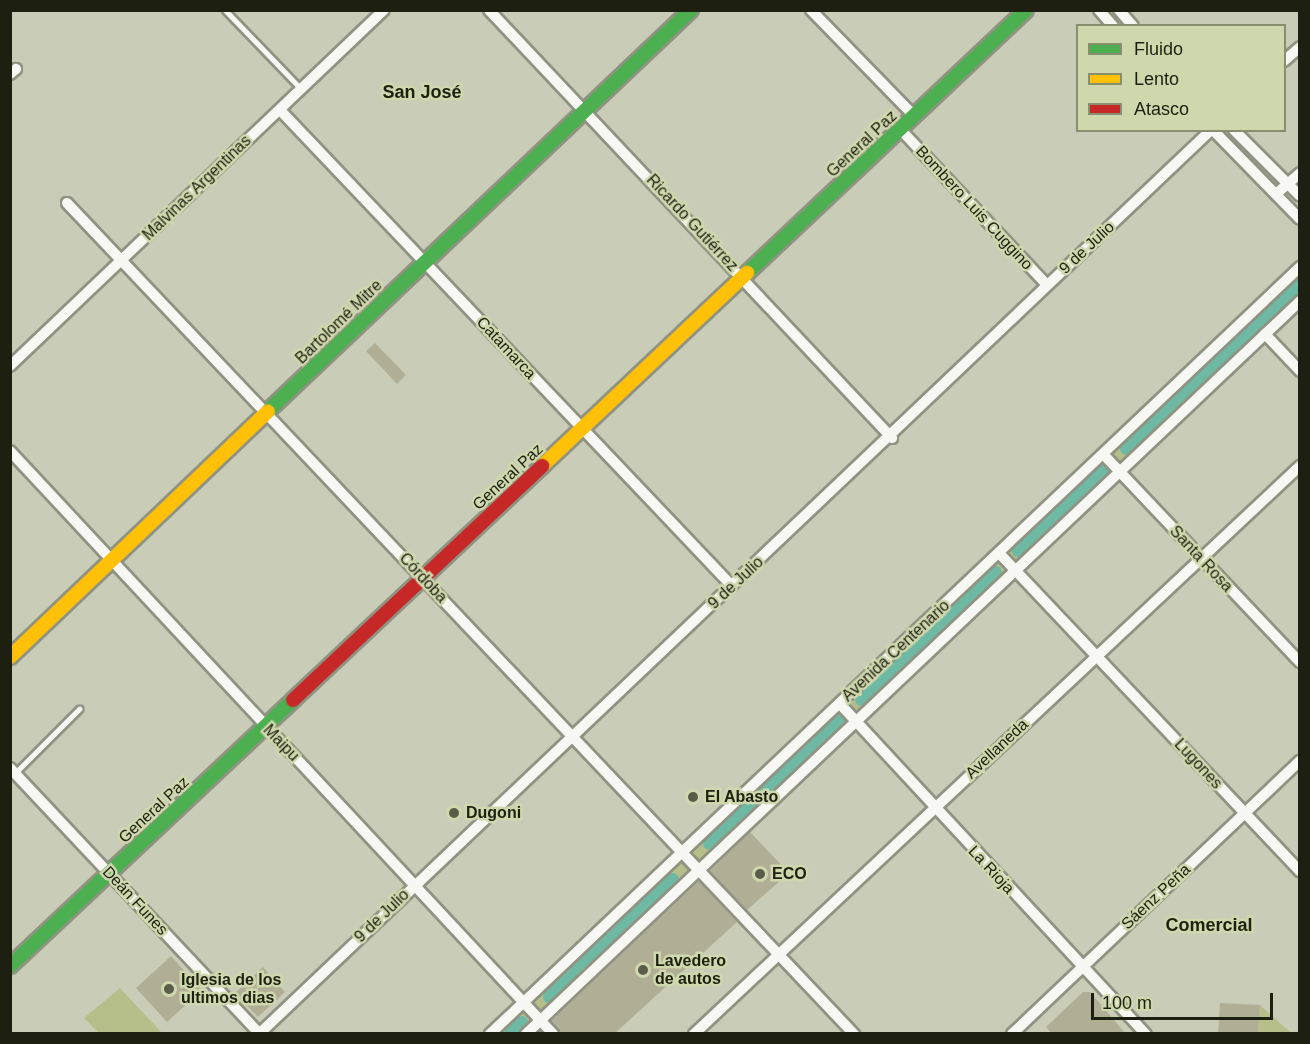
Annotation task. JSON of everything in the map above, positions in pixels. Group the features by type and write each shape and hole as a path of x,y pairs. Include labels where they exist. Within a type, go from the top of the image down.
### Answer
{"street":[{"name":"Malvinas Argentinas","path":"10,366 384,10"},
{"name":"Ricardo Gutiérrez","path":"489,10 586,109 892,438"},
{"name":"Bartolomé Mitre","path":"10,657 691,10"},
{"path":"811,10 915,117"},
{"name":"General Paz","path":"10,966 266,728 582,430 741,276 915,117 1026,10"},
{"path":"1099,10 1111,24"},
{"path":"1119,10 1132,24"},
{"path":"1286,59 1299,46"},
{"name":"Catamarca","path":"280,110 426,261 582,430 732,586"},
{"name":"Bombero Luis Cuggino","path":"901,130 1047,285"},
{"name":"9 de Julio","path":"259,1033 417,884 570,734 892,438 1047,285 1210,132"},
{"path":"1214,132 1299,219"},
{"path":"1236,132 1299,196"},
{"path":"1276,194 1299,172"},
{"name":"Córdoba","path":"67,203 270,412 423,579 854,1034"},
{"name":"Avenida Centenario","path":"490,1034 1104,455 1299,267"},
{"name":"Avenida Centenario","path":"526,1034 1299,301"},
{"path":"1265,334 1299,371"},
{"name":"Maipu","path":"10,451 266,728 417,884 553,1034"},
{"name":"Santa Rosa","path":"1104,455 1299,662"},
{"name":"Avellaneda","path":"694,1034 1299,466"},
{"path":"999,553 1096,656"},
{"name":"Lugones","path":"1096,656 1299,871"},
{"name":"La Rioja","path":"840,704 933,808 1146,1034"},
{"name":"Sáenz Peña","path":"1012,1034 1299,761"},
{"name":"Deán Funes","path":"13,770 259,1033"}],"lane":[{"path":"225,10 301,89"},
{"path":"13,770 79,709"}],"green space":[{"path":"1219,132 1230,132 1282,184 1277,189"},
{"path":"1299,274 1299,297 523,1033 494,1034"},
{"path":"120,988 162,1033 99,1033 84,1018"},
{"path":"1260,1005 1291,1033 1258,1034"}],"building":[{"path":"375,343 406,375 397,384 366,351"},
{"path":"750,832 789,873 747,910 710,871"},
{"name":"Lavedero de autos","path":"699,881 737,922 614,1034 562,1034 551,1021"},
{"name":"Iglesia de los ultimos dias","path":"171,956 202,990 167,1022 136,988"},
{"path":"263,967 285,992 258,1017 235,993"},
{"path":"1083,992 1090,992 1126,1034 1052,1034 1046,1027"},
{"path":"1220,1003 1260,1005 1258,1034 1218,1034"}],"waterway":[{"path":"1126,449 1300,284"},
{"path":"1018,551 1103,470"},
{"path":"861,700 996,572"},
{"path":"709,844 840,720"},
{"path":"549,997 673,879"},
{"path":"510,1034 522,1022"}],"traffic: fast":[{"path":"268,411 691,10"},
{"path":"747,273 1026,10"},
{"path":"10,966 293,700"}],"traffic: slow":[{"path":"542,466 747,273"},
{"path":"10,657 268,411"}],"traffic: jam":[{"path":"293,700 542,466"}],"place":[{"name":"El Abasto","path":"693,797"},
{"name":"Dugoni","path":"454,813"},
{"name":"ECO","path":"760,874"},
{"name":"Lavedero de autos","path":"643,970"},
{"name":"Iglesia de los ultimos dias","path":"169,989"}],"district":[{"name":"San José","path":"422,92"},
{"name":"Comercial","path":"1209,925"}]}
